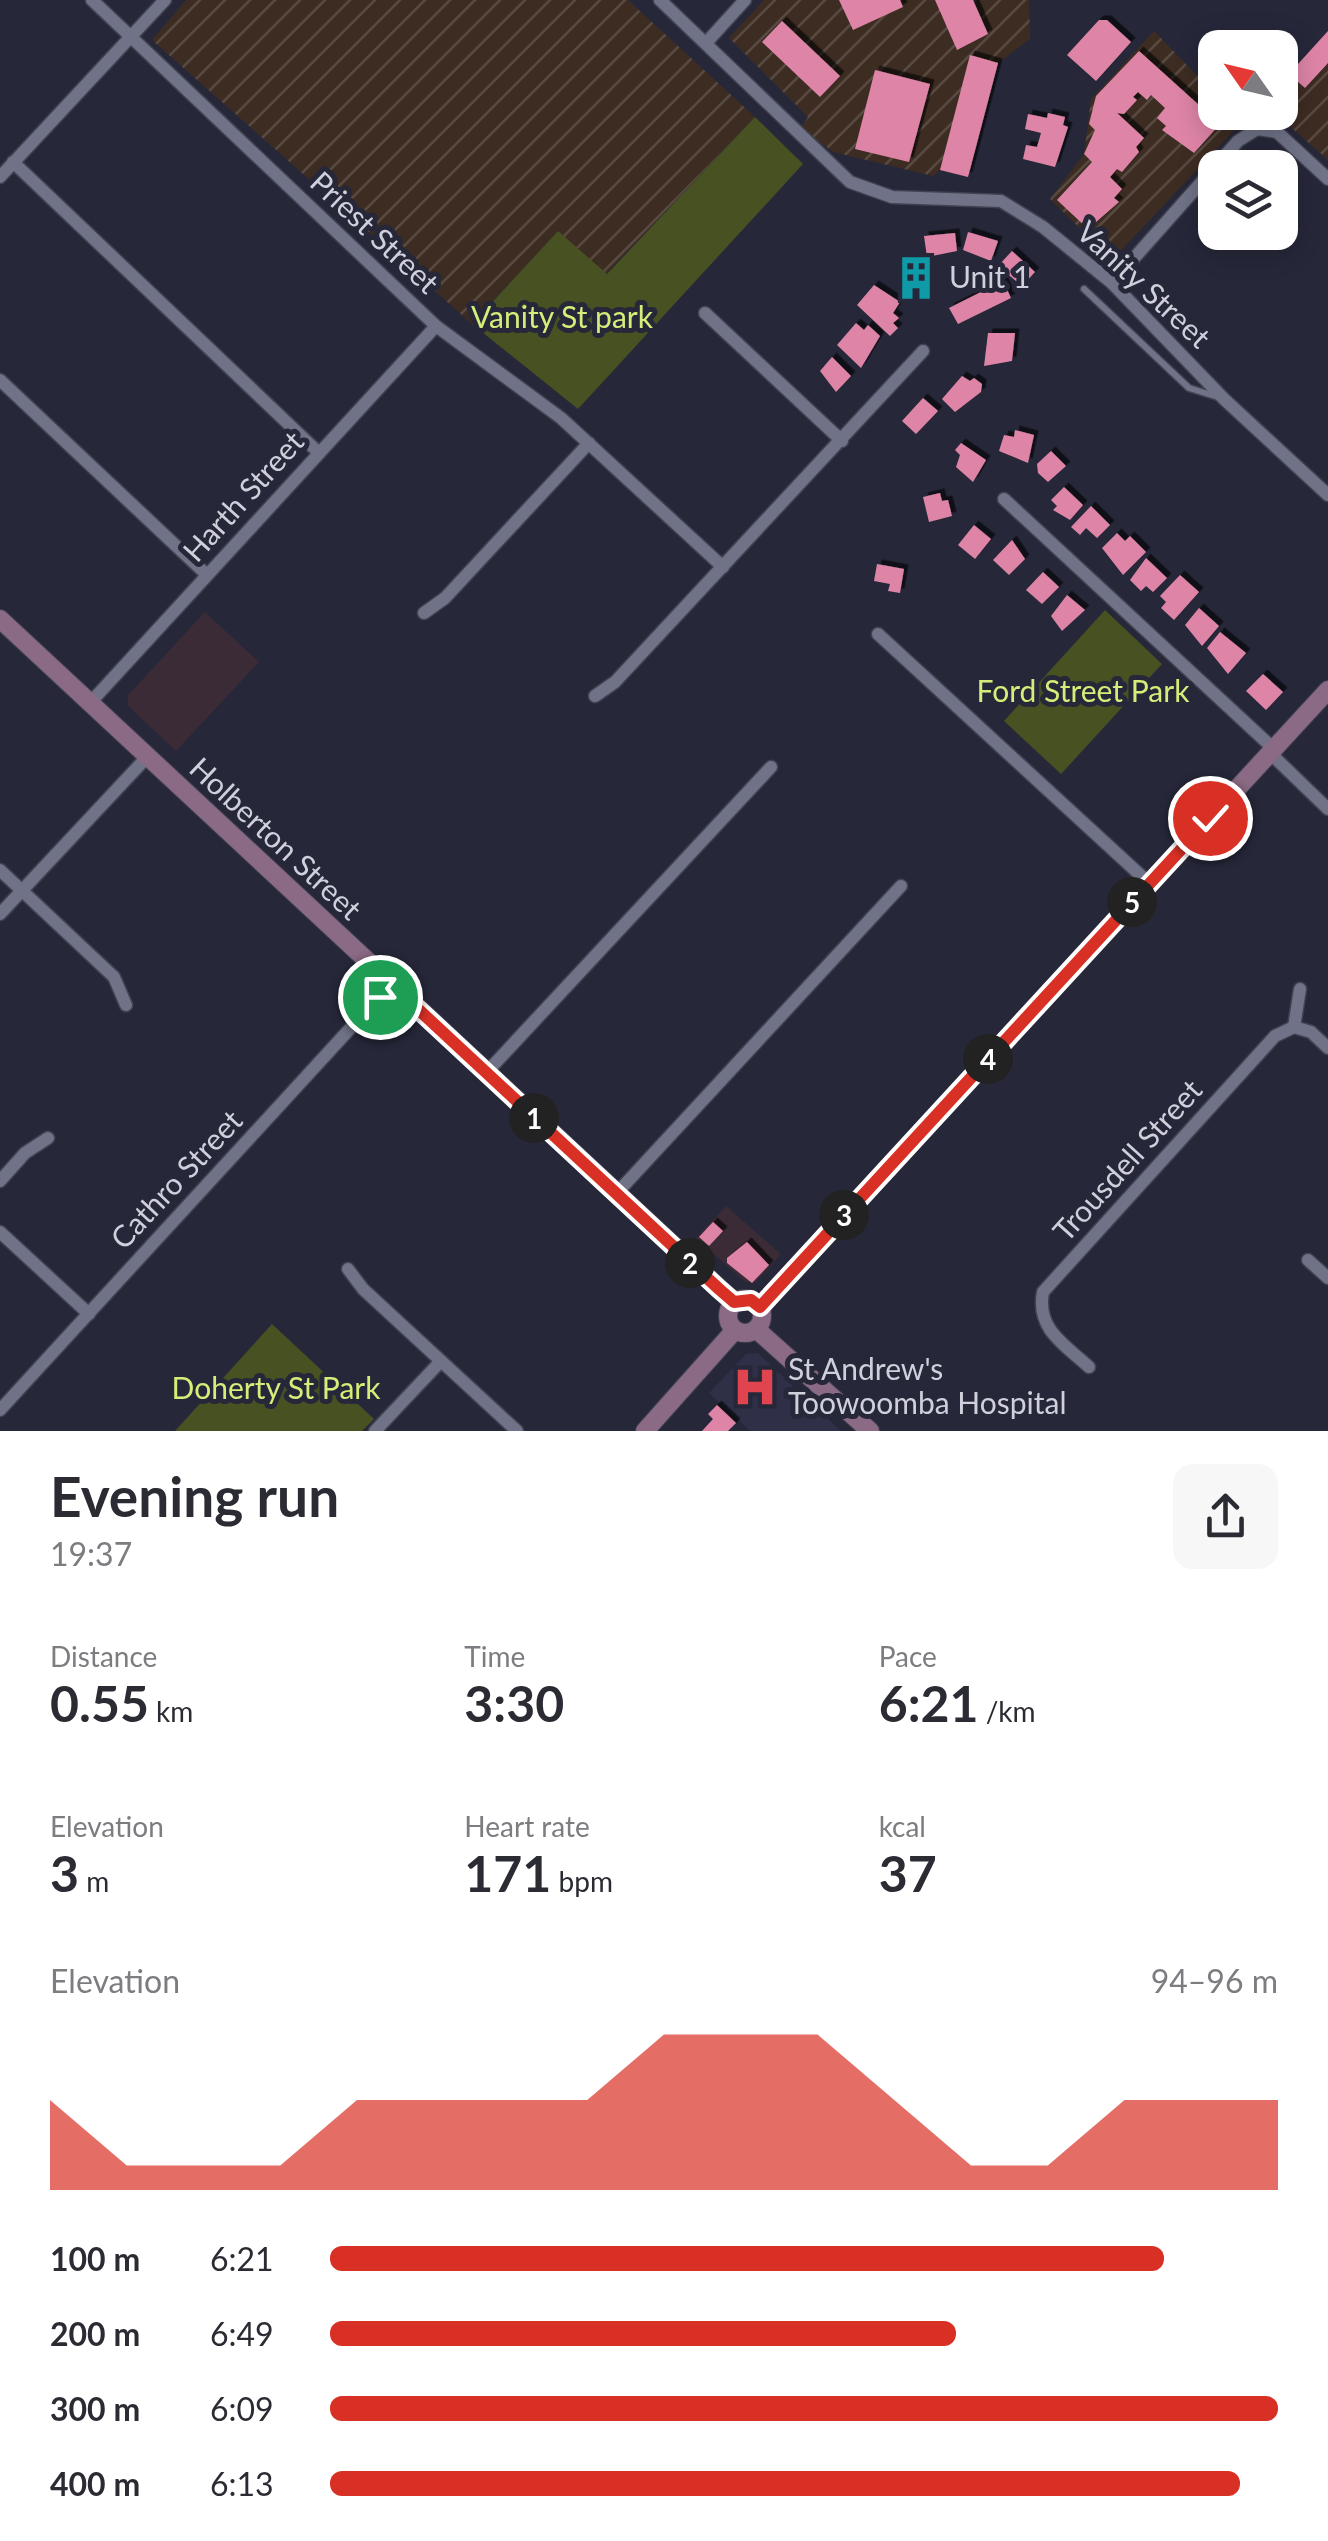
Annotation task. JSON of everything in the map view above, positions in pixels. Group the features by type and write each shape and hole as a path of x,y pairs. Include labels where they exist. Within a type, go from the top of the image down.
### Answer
{"main road":[{"name":"Holberton Street","path":"0,619 734,1302"},
{"path":"760,1307 1328,690"},
{"path":"735,1330 728,1318 734,1302 751,1300 760,1307 762,1317 756,1329"},
{"path":"644,1431 735,1330 756,1329 870,1431"}],"street":[{"name":"Priest Street","path":"92,0 436,326 589,443 723,567"},
{"path":"0,176 164,0"},
{"name":"Vanity Street","path":"660,0 821,159 850,182 892,197 1001,201 1043,227 1112,283 1224,399 1328,495"},
{"path":"706,43 745,0"},
{"path":"1112,283 1238,142 1257,129 1277,132 1328,179"},
{"path":"13,162 319,453"},
{"path":"705,313 842,441"},
{"name":"Harth Street","path":"90,703 436,326"},
{"path":"595,696 615,682 924,351"},
{"path":"0,380 207,575"},
{"path":"424,612 445,598 589,443"},
{"path":"1004,499 1272,751 1328,809"},
{"path":"878,634 1149,883"},
{"path":"0,914 147,757"},
{"path":"486,1074 770,767"},
{"path":"0,870 114,978 126,1005"},
{"path":"616,1194 901,886"},
{"name":"Cathro Street","path":"0,1410 391,984"},
{"path":"1300,989 1294,1027 1311,1032 1328,1048"},
{"name":"Trousdell Street","path":"1089,1368 1044,1325 1040,1309 1043,1292 1275,1036 1294,1027"},
{"path":"0,1182 25,1154 48,1138"},
{"path":"0,1232 89,1314"},
{"path":"1308,1260 1328,1278"},
{"path":"348,1269 363,1289 518,1431"},
{"path":"376,1431 441,1361"}],"lane":[{"path":"1084,289 1189,388 1224,399"}],"shaded area":[{"path":"186,0 628,0 755,117 606,274 557,232 472,324 152,40"},
{"path":"764,0 1029,0 1030,39 998,63 968,177 940,170 933,176 833,152 801,128 808,117 729,38"},
{"path":"1154,31 1198,76 1198,130 1234,130 1216,150 1198,150 1198,169 1116,256 1102,250 1050,199 1084,154 1091,99"},
{"path":"1328,44 1328,160 1294,130 1298,130 1298,73"},
{"path":"205,612 259,662 176,751 128,706 128,695"},
{"path":"726,1206 781,1254 756,1282 745,1282 696,1238"},
{"name":"St Andrew's Toowoomba Hospital","path":"758,1353 841,1431 750,1431 709,1393 746,1354"}],"green space":[{"name":"Vanity St park","path":"755,117 803,164 578,409 472,324 558,231 607,274"},
{"name":"Ford Street Park","path":"1105,610 1162,664 1061,774 1004,721"},
{"name":"Doherty St Park","path":"272,1324 374,1419 362,1431 175,1431"}],"building":[{"path":"839,0 900,0 903,7 853,30"},
{"path":"935,0 973,0 988,34 957,50"},
{"path":"1099,20 1107,20 1131,42 1096,81 1067,55"},
{"path":"782,21 840,76 820,97 762,42"},
{"path":"1328,31 1328,63 1305,88 1298,82 1298,64"},
{"path":"1139,51 1198,104 1198,130 1215,130 1194,153 1162,130 1166,126 1157,118 1165,108 1151,95 1147,100 1138,92 1133,97 1137,100 1124,114 1117,113 1144,138 1136,147 1139,152 1122,172 1117,169 1110,177 1122,189 1114,198 1119,202 1088,229 1057,200 1092,162 1084,154 1095,130 1089,124 1096,96"},
{"path":"970,55 998,63 968,177 940,170"},
{"path":"875,70 930,84 909,162 855,149"},
{"path":"1048,113 1065,117 1063,125 1068,127 1055,167 1023,159 1026,145 1037,147 1041,133 1025,129 1028,114 1047,118"},
{"path":"968,232 998,241 991,261 963,250"},
{"path":"955,233 957,251 927,257 924,236"},
{"path":"1012,251 1035,272 1022,286 998,266"},
{"name":"Unit 1","path":"924,261 928,291 909,296 903,265"},
{"path":"1003,281 1011,298 958,324 949,308"},
{"path":"874,285 900,302 893,313 899,318 893,323 898,328 890,336 857,305"},
{"path":"856,323 864,330 868,325 880,336 861,368 837,345"},
{"path":"988,333 1015,333 1012,361 984,366"},
{"path":"832,357 851,376 836,392 820,371"},
{"path":"962,376 982,384 981,392 955,412 942,399"},
{"path":"923,398 938,411 916,434 902,421"},
{"path":"1015,430 1034,435 1028,463 999,451 1004,435 1014,437"},
{"path":"961,443 986,460 973,482 956,467 960,455 955,450"},
{"path":"1051,451 1066,466 1048,482 1038,473 1037,464"},
{"path":"1064,487 1083,505 1070,520 1053,510 1057,506 1051,500"},
{"path":"940,493 942,501 948,500 952,516 929,522 923,497"},
{"path":"1091,506 1110,525 1097,538 1086,528 1080,535 1071,527"},
{"path":"974,525 991,539 975,559 958,545"},
{"path":"1117,533 1125,541 1130,536 1146,552 1123,575 1102,548"},
{"path":"1012,540 1025,559 1009,575 993,560"},
{"path":"1146,558 1167,578 1153,592 1146,586 1141,591 1130,580"},
{"path":"877,564 904,569 900,593 888,591 890,584 874,581"},
{"path":"1043,572 1059,587 1042,604 1026,590"},
{"path":"1180,575 1199,592 1174,620 1161,608 1166,602 1160,596"},
{"path":"1067,595 1085,610 1062,631 1051,616"},
{"path":"1199,608 1219,626 1202,646 1185,625"},
{"path":"1220,632 1246,653 1228,674 1207,648"},
{"path":"1263,674 1283,692 1266,710 1246,691"},
{"path":"713,1222 723,1231 709,1246 699,1237"},
{"path":"747,1242 769,1265 752,1283 727,1263 727,1258"},
{"path":"717,1405 736,1423 728,1431 702,1431 713,1419 708,1414"}],"place":[{"name":"Unit 1","path":"916,278"},
{"name":"St Andrew's Toowoomba Hospital","path":"755,1387"}],"route":[{"path":"380,997 391,984 719,1289 734,1302 744,1298 760,1307 1210,818"}]}
